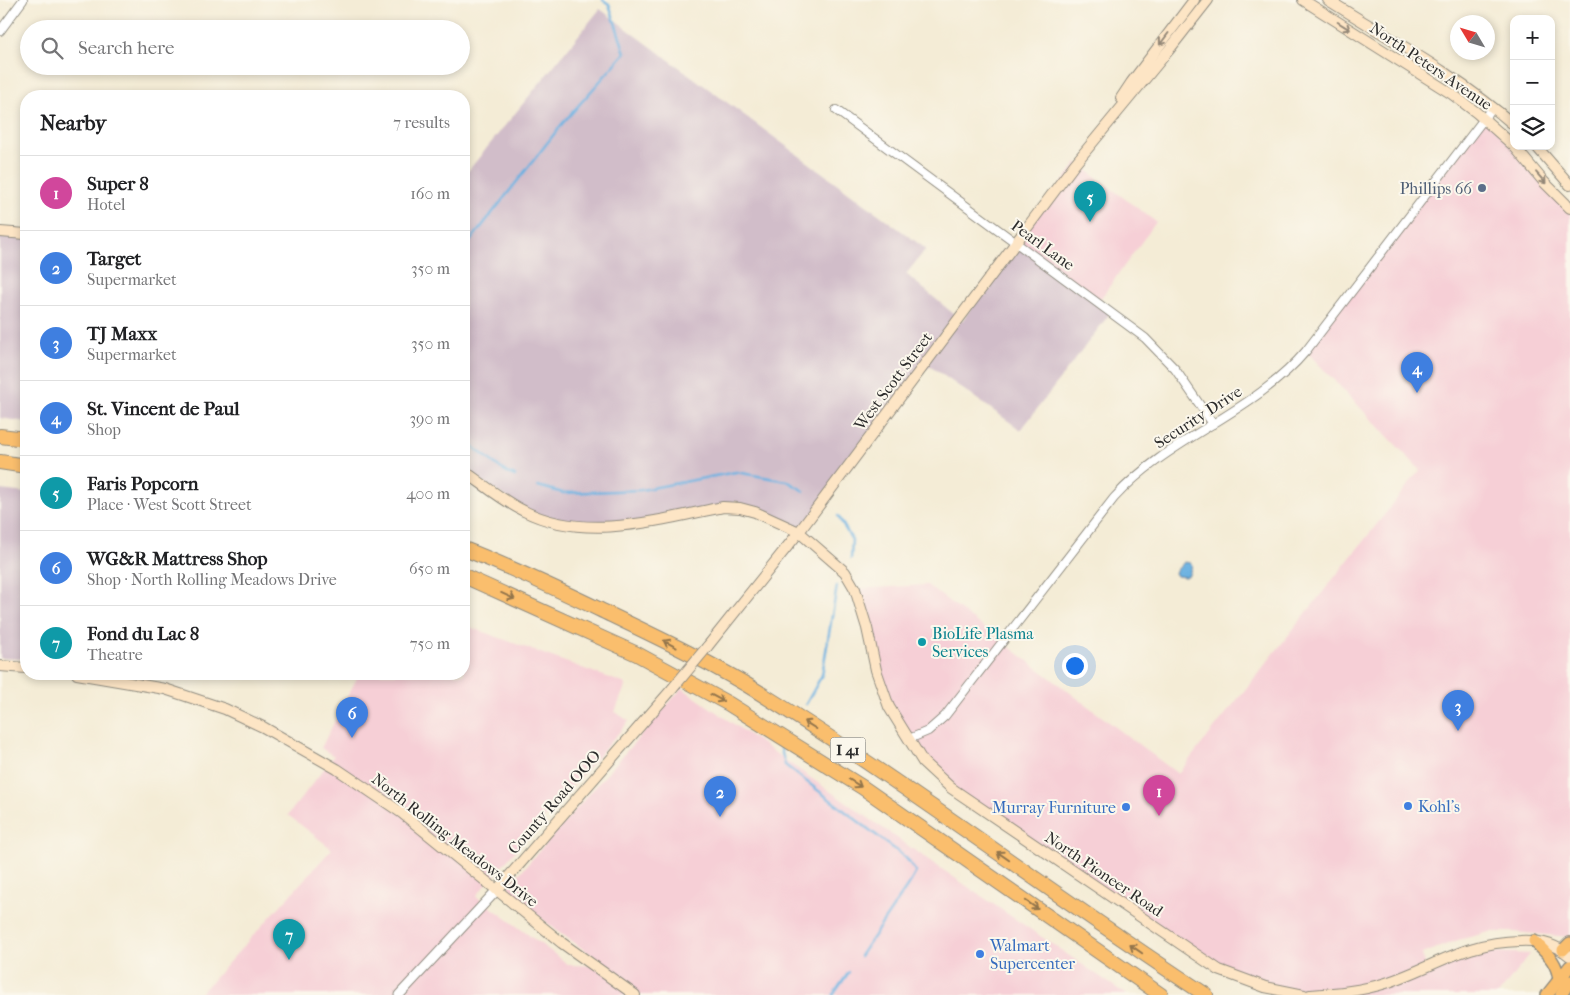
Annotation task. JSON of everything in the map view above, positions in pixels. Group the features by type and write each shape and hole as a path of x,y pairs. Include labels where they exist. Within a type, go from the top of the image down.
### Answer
{"highway":[{"path":"0,436 20,438"},
{"path":"0,462 20,465"},
{"name":"I 41","path":"470,552 545,583 652,635 744,684 814,727 1153,961 1206,995"},
{"name":"I 41","path":"470,579 637,654 730,704 862,787 1161,995"},
{"path":"1109,958 1152,995"},
{"path":"1153,961 1216,995"}],"main road":[{"name":"West Scott Street","path":"1101,131 1131,83 1194,0"},
{"name":"West Scott Street","path":"707,647 799,532 1101,131 1168,52 1208,0"},
{"name":"North Peters Avenue","path":"1303,0 1452,94 1485,119 1510,142"},
{"name":"North Peters Avenue","path":"1328,0 1464,87 1510,122"},
{"name":"North Peters Avenue","path":"1517,150 1544,182 1570,208"},
{"path":"1539,150 1570,185"},
{"path":"0,232 20,234"},
{"name":"North Pioneer Road","path":"470,474 524,511 541,519 568,525 618,526 722,507 740,508 755,512 799,532 845,572 855,589 867,628 876,670 888,707 923,762 950,788 1212,966 1248,982 1304,995"},
{"name":"County Road OOO","path":"497,890 707,647"},
{"path":"0,666 20,668"},
{"name":"North Rolling Meadows Drive","path":"112,680 165,689 225,708 337,769 402,813 562,943 635,995"},
{"path":"1534,941 1554,962 1564,981"},
{"path":"1310,995 1347,991 1385,983 1448,956 1480,945 1534,941 1568,950"},
{"path":"1560,995 1570,966"},
{"path":"1547,995 1564,981"}],"street":[{"path":"0,31 23,0"},
{"name":"Security Drive","path":"909,739 928,730 950,711 1121,490 1148,467 1270,386 1289,371 1494,108"},
{"name":"Pearl Lane","path":"836,110 1138,332 1156,347 1180,374 1213,424"},
{"name":"County Road OOO","path":"399,995 497,890"}],"shaded area":[{"path":"600,9 926,249 906,274 962,321 1016,242 1111,312 1021,430 930,366 913,378 799,532 740,508 618,526 541,519 470,475 470,169"},
{"path":"1485,119 1510,145 1510,150 1515,150 1570,208 1570,937 1490,932 1458,940 1422,954 1426,969 1478,951 1530,954 1498,995 1310,995 1232,976 951,788 894,718 855,589 927,585 1178,774 1420,470 1306,351"},
{"path":"1077,163 1156,222 1098,302 1016,242"},
{"path":"0,236 20,238 20,421 0,418"},
{"path":"0,490 20,492 20,659 0,658"},
{"path":"470,627 626,684 615,712 629,721 476,896 569,965 607,966 551,926 506,889 682,688 930,861 1127,995 199,995 332,849 288,815 334,756 321,748 356,680 470,680"}],"water":[{"path":"1184,562 1192,565 1189,575 1185,577 1177,576 1175,573"}],"waterway":[{"path":"470,241 562,124 625,53 609,4 603,0"},
{"path":"470,445 507,473 515,476"},
{"path":"538,486 563,493 641,490 736,472 787,481 804,491"},
{"path":"838,516 852,540 851,558"},
{"path":"806,704 822,675 837,586"},
{"path":"781,749 785,765 906,858 916,872 860,956"},
{"path":"833,995 849,972"}],"place":[{"name":"Phillips 66","path":"1482,188"},
{"name":"Faris Popcorn","path":"1090,222"},
{"name":"St. Vincent de Paul","path":"1417,393"},
{"name":"BioLife Plasma Services","path":"922,642"},
{"name":"TJ Maxx","path":"1458,731"},
{"name":"WG&R Mattress Shop","path":"352,738"},
{"name":"Kohl's","path":"1408,806"},
{"name":"Murray Furniture","path":"1126,807"},
{"name":"Super 8","path":"1159,816"},
{"name":"Target","path":"720,817"},
{"name":"Walmart Supercenter","path":"980,954"},
{"name":"Fond du Lac 8","path":"289,960"}]}
